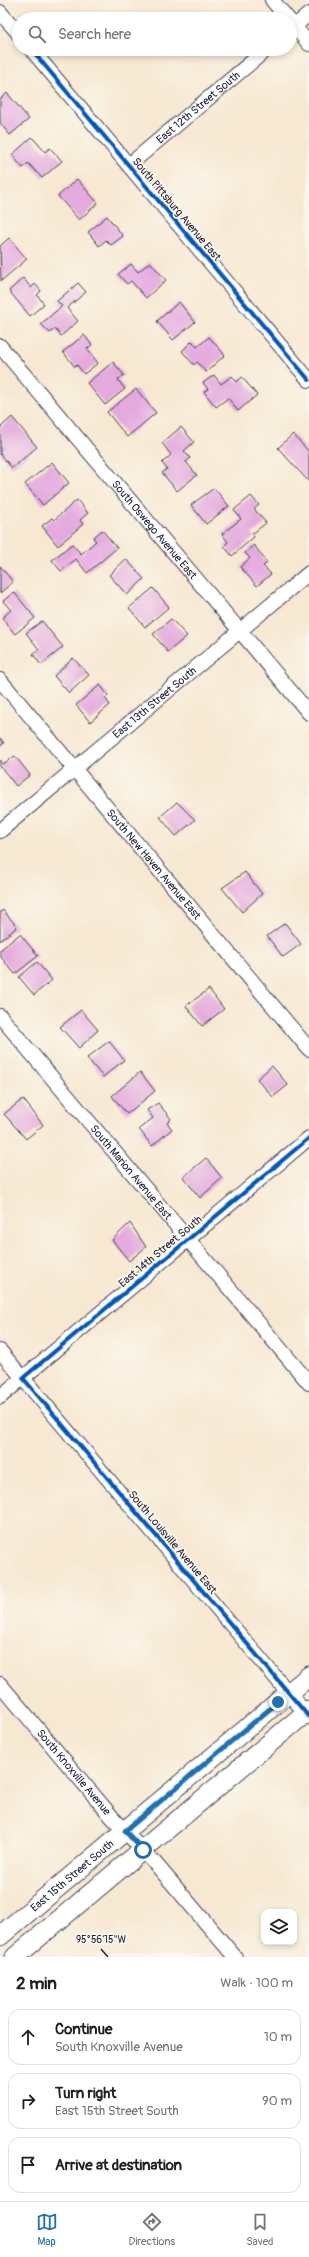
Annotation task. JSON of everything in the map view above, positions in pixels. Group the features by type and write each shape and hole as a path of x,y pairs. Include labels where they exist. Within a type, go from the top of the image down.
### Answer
{"main road":[{"name":"East 15th Street South","path":"0,1936 309,1676"},
{"path":"15,1957 146,1854 308,1713"}],"street":[{"path":"272,0 282,12"},
{"path":"0,12 12,26"},
{"path":"297,21 309,14"},
{"path":"297,31 309,44"},
{"name":"South Pittsburg Avenue East","path":"37,56 309,380"},
{"name":"East 12th Street South","path":"129,165 259,56"},
{"name":"South Oswego Avenue East","path":"0,346 309,713"},
{"name":"East 13th Street South","path":"0,831 309,573"},
{"name":"South New Haven Avenue East","path":"0,680 309,1049"},
{"name":"South Marion Avenue East","path":"0,1016 309,1383"},
{"name":"East 14th Street South","path":"0,1398 309,1138"},
{"name":"South Louisville Avenue East","path":"0,1350 288,1693 308,1713"},
{"name":"South Knoxville Avenue","path":"0,1684 234,1957"}],"building":[{"path":"7,93 29,119 10,135 0,123 0,99"},
{"path":"32,137 45,152 50,148 62,161 42,178 28,163 23,168 12,155"},
{"path":"77,179 98,203 79,220 58,196"},
{"path":"107,216 123,236 111,245 106,240 99,246 88,232"},
{"path":"9,238 27,259 1,281 0,246"},
{"path":"150,262 166,280 146,298 131,281 127,284 118,274 131,264 138,272"},
{"path":"23,278 31,288 35,284 41,291 37,295 44,304 30,316 9,291"},
{"path":"78,283 86,292 67,308 78,321 61,336 55,329 50,333 41,324 62,306 57,301"},
{"path":"179,302 195,322 173,340 157,321"},
{"path":"84,335 92,345 87,349 98,363 84,374 77,365 75,367 63,352"},
{"path":"209,337 225,355 206,372 197,362 194,365 182,351 192,341 197,347"},
{"path":"113,362 124,375 118,380 125,389 105,405 87,383"},
{"path":"214,375 221,384 232,376 237,382 242,377 257,395 238,411 228,398 216,407 204,392 208,389 203,383"},
{"path":"136,389 156,413 127,437 107,412"},
{"path":"12,417 37,447 12,468 0,454 0,428"},
{"path":"181,427 194,442 184,451 190,458 186,462 197,475 177,491 162,473 167,469 162,463 171,455 162,443"},
{"path":"293,434 309,452 309,482 278,448"},
{"path":"52,462 69,483 43,505 25,484"},
{"path":"214,488 229,506 206,524 191,505"},
{"path":"251,496 259,505 254,509 266,523 252,534 254,537 232,556 224,546 228,542 222,534 241,519 234,510"},
{"path":"77,500 88,513 80,520 83,524 58,546 42,526 52,518 54,520"},
{"path":"102,530 117,548 87,573 76,559 61,571 52,560 72,544 81,554 96,541 93,538"},
{"path":"254,545 267,563 263,566 271,574 257,586 240,567 250,558 245,553"},
{"path":"126,559 144,579 127,595 109,575"},
{"path":"0,566 13,582 0,593"},
{"path":"153,588 169,607 145,627 129,608"},
{"path":"14,592 35,618 15,634 2,618 11,610 3,601"},
{"path":"171,619 187,636 168,652 153,634"},
{"path":"42,621 63,647 41,665 33,654 39,649 26,633"},
{"path":"73,658 89,675 69,693 54,676"},
{"path":"100,685 108,695 105,698 110,705 90,722 76,705"},
{"path":"0,738 4,743 0,746"},
{"path":"15,756 30,775 16,786 1,767 0,768 0,760 3,764"},
{"path":"177,802 195,820 176,836 160,817"},
{"path":"245,872 262,894 242,912 222,888"},
{"path":"3,910 17,927 0,941 0,913"},
{"path":"285,923 301,944 283,957 267,936"},
{"path":"20,934 38,956 15,974 0,956 0,950"},
{"path":"37,962 52,980 34,995 19,977"},
{"path":"209,989 224,1009 202,1026 186,1006"},
{"path":"81,1010 98,1030 79,1048 60,1027"},
{"path":"109,1041 124,1060 103,1077 87,1058"},
{"path":"272,1066 288,1085 273,1097 257,1079"},
{"path":"140,1072 155,1091 127,1114 112,1096"},
{"path":"23,1099 43,1125 26,1139 4,1114"},
{"path":"158,1103 171,1119 167,1123 172,1129 152,1146 139,1129 153,1118 147,1110"},
{"path":"206,1158 222,1178 200,1198 183,1177"},
{"path":"130,1223 146,1247 129,1261 112,1240"}],"cycle path":[{"path":"37,56 309,380"},
{"path":"309,1138 23,1378 309,1717"}],"route":[{"path":"143,1850 125,1831 278,1702"}]}
